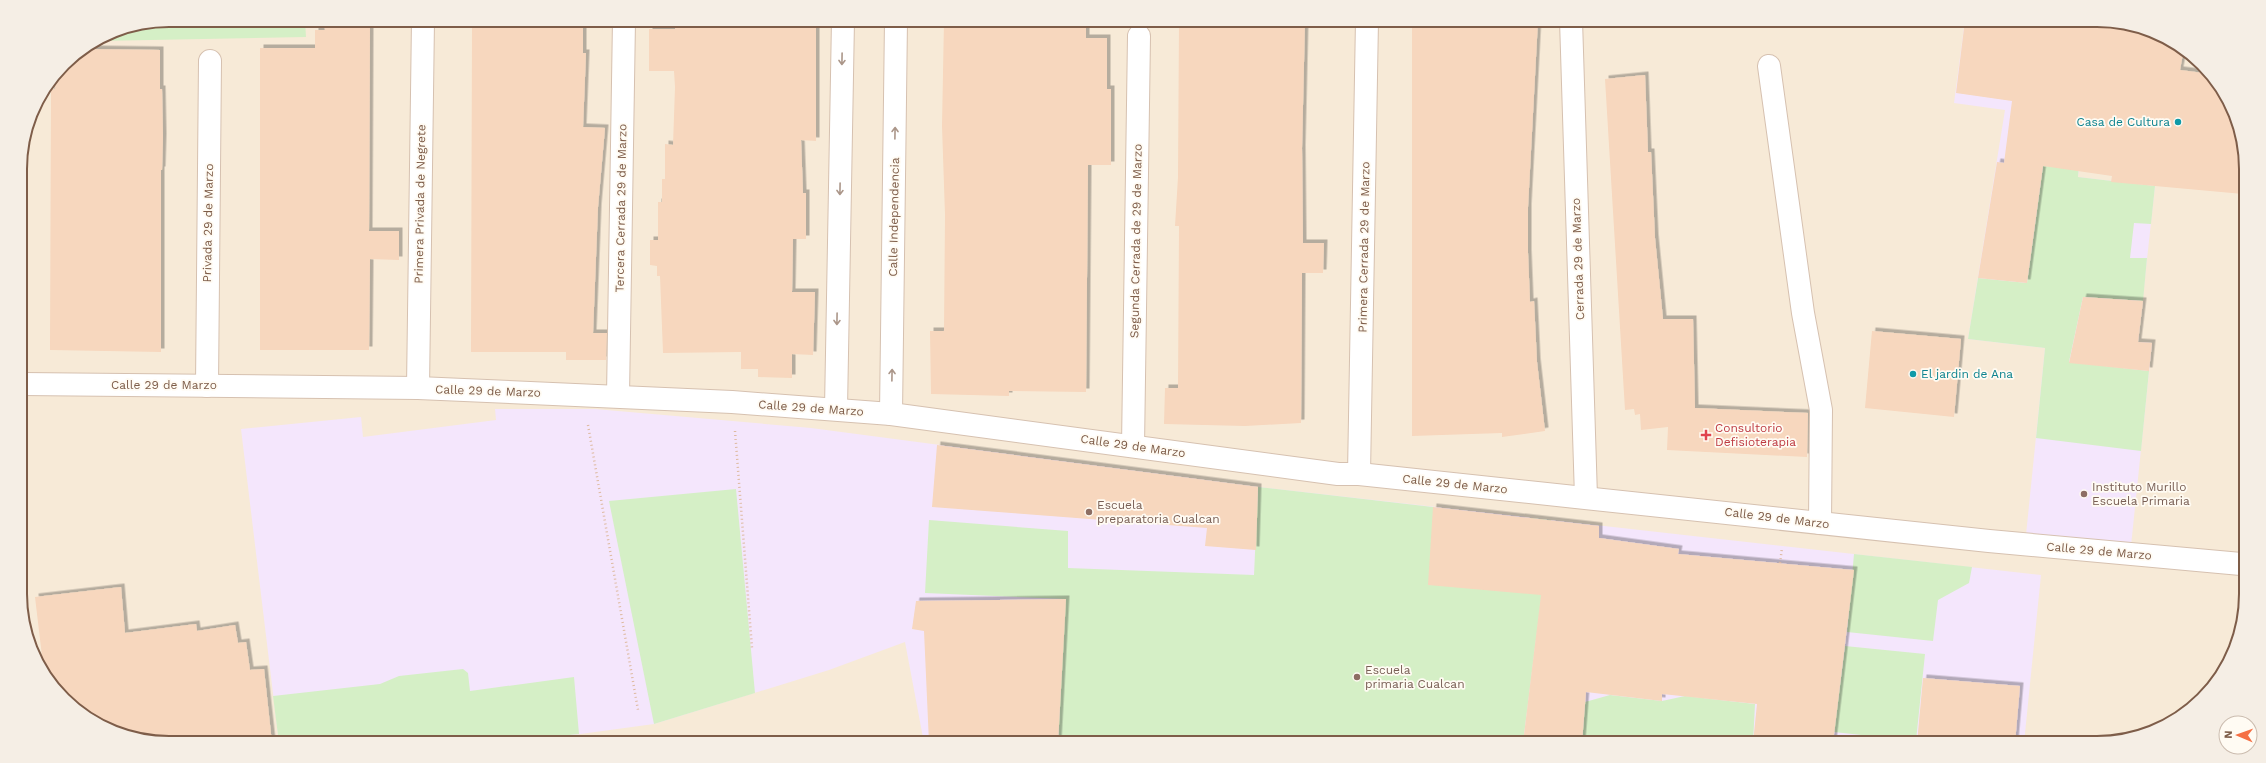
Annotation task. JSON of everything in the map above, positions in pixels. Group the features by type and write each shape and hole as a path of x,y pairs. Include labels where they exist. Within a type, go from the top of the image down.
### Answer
{"street":[{"name":"Primera Privada de Negrete","path":"418,388 423,27"},
{"name":"Tercera Cerrada 29 de Marzo","path":"618,396 624,27"},
{"path":"836,409 843,27"},
{"name":"Calle Independencia","path":"891,414 896,27"},
{"name":"Primera Cerrada 29 de Marzo","path":"1359,474 1367,27"},
{"name":"Cerrada 29 de Marzo","path":"1571,27 1586,497"},
{"name":"Segunda Cerrada de 29 de Marzo","path":"1133,446 1139,36"},
{"name":"Privada 29 de Marzo","path":"207,386 210,61"},
{"path":"1769,66 1803,313 1821,410 1820,523"},
{"name":"Calle 29 de Marzo","path":"27,384 418,388 618,396 836,409 891,414 1338,474 1359,474 1782,517 1820,523 2239,564"}],"path":[{"path":"583,395 638,710"},
{"path":"732,402 741,494 752,648"}],"shaded area":[{"path":"160,27 2106,27 2134,32 2168,46 2184,56 2204,75 2210,82 2224,106 2234,132 2238,150 2239,603 2234,631 2224,657 2210,681 2184,707 2168,717 2143,728 2106,736 160,736 132,731 98,717 82,707 62,688 56,681 42,657 32,631 28,613 27,160 32,132 42,106 56,82 75,62 98,46 115,38 132,32"},
{"path":"1964,27 1974,27 2086,118 2078,177 2155,186 2138,342 2152,343 2131,546 2026,535 2045,348 1968,339 2005,110 1954,103"},
{"path":"495,409 595,409 811,428 1258,487 2041,575 2025,736 923,736 905,642 829,670 654,724 566,736 278,736 241,429 361,417 363,437 496,420"}],"green space":[{"path":"160,27 305,27 306,37 109,41 132,32"},
{"path":"2043,166 2079,167 2078,177 2155,186 2151,224 2134,223 2130,258 2147,258 2143,301 2083,297 2069,362 2149,371 2141,451 2036,438 2045,348 1968,339 1978,278 2027,283"},
{"path":"1258,487 1433,507 1516,592 1531,518 1551,520 1524,736 1058,736 1065,599 925,593 929,520 1068,531 1068,568 1254,575"},
{"path":"736,489 755,693 654,724 609,501"},
{"path":"1854,554 1972,567 1969,583 1938,600 1933,641 1847,632"},
{"path":"1845,646 1925,654 1917,736 1870,736 1834,732"},
{"path":"463,669 468,673 470,691 574,677 579,734 560,736 278,736 273,696 380,684 399,676"},
{"path":"1610,695 1662,701 1685,696 1755,704 1753,736 1583,736 1585,702"}],"building":[{"path":"325,27 370,27 369,231 399,231 399,260 370,259 369,350 260,350 260,48 315,48 315,30 325,30"},
{"path":"472,27 583,27 583,53 586,53 583,127 605,128 598,207 593,333 607,333 606,360 566,360 566,352 471,352"},
{"path":"675,27 816,27 816,141 801,140 803,193 806,193 806,239 793,239 792,292 815,292 813,355 792,354 792,378 758,377 758,369 741,369 741,352 663,353 660,276 657,276 657,266 650,265 650,240 658,240 658,202 662,202 662,179 665,179 665,144 673,145 675,87 674,71 649,71 649,29 675,29"},
{"path":"944,27 1086,27 1086,38 1107,38 1107,89 1111,89 1111,165 1088,165 1086,392 1009,391 1009,396 931,394 930,331 944,331 945,215 942,126"},
{"path":"1179,27 1305,27 1302,148 1303,243 1324,243 1323,273 1302,273 1301,423 1245,426 1164,424 1165,388 1178,388 1179,226 1175,226 1178,177"},
{"path":"1412,27 1538,27 1528,207 1528,253 1530,302 1534,301 1537,362 1545,431 1502,437 1502,433 1412,436"},
{"path":"1964,27 2106,27 2143,35 2168,46 2183,55 2180,70 2201,73 2210,82 2220,98 2231,123 2238,150 2239,194 2111,182 2112,176 2043,166 2027,283 1978,278 1997,162 2004,163 2012,101 1956,93"},
{"path":"93,49 160,50 160,89 162,89 163,137 161,170 161,352 50,350 51,90 55,89 55,83 62,75 82,56"},
{"path":"1645,75 1648,152 1651,152 1655,238 1663,319 1693,319 1695,408 1808,413 1807,457 1667,450 1668,427 1641,430 1640,414 1635,415 1634,409 1625,410 1605,79"},
{"path":"2083,297 2143,301 2138,342 2152,343 2149,371 2069,363"},
{"name":"El jardin de Ana","path":"1872,331 1961,339 1954,417 1865,408"},
{"path":"937,445 1258,487 1256,550 1205,546 1207,528 932,507"},
{"path":"1433,507 1599,526 1599,538 1679,549 1678,554 1854,570 1834,736 1754,736 1757,704 1662,694 1662,701 1586,692 1583,736 1524,736 1541,595 1428,585"},
{"path":"121,587 125,633 196,624 197,631 235,625 238,643 246,642 250,670 264,669 271,736 150,735 123,728 98,717 82,707 62,688 46,665 42,657 35,597"},
{"path":"1066,599 1058,736 929,736 924,631 912,629 916,601"},
{"path":"1923,678 2020,686 2016,736 1918,736"}],"place":[{"name":"Casa de Cultura","path":"2178,122"},
{"name":"El jardin de Ana","path":"1913,374"},
{"name":"Consultorio Defisioterapia","path":"1706,435"},
{"name":"Instituto Murillo Escuela Primaria","path":"2084,494"},
{"name":"Escuela preparatoria Cualcan","path":"1089,512"},
{"name":"Escuela primaria Cualcan","path":"1357,677"}]}
